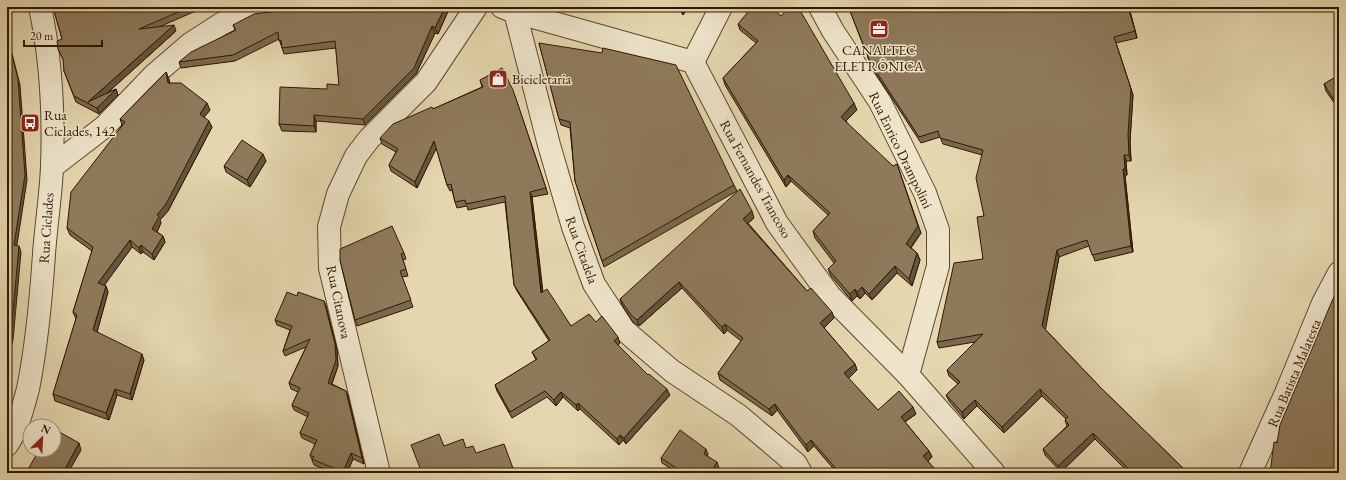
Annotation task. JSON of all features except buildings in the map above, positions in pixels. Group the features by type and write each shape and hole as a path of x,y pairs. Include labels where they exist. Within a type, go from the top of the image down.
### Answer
{"street":[{"name":"Rua Ciclades","path":"7,445 23,410 35,356 41,305 47,207 52,167 51,98 47,37 40,7"},
{"path":"52,167 104,127 154,75 190,44 221,24 256,7"},
{"name":"Rua Citanova","path":"379,473 330,268 330,227 338,194 356,156 369,139 426,82 476,7"},
{"path":"509,10 693,62 721,7"},
{"name":"Rua Enrico Drampolini","path":"820,7 832,31 880,102 925,192 938,230 938,266 908,375"},
{"name":"Rua Citadela","path":"509,10 573,227 594,284 624,330 672,371 738,415 796,464 801,473"},
{"name":"Rua Fernandes Trancoso","path":"693,62 777,223 830,296 908,375 994,473"},
{"name":"Rua Batista Malatesta","path":"1250,473 1286,393 1323,303 1339,273"}],"place":[{"name":"CANALTEC ELETRÔNICA","path":"879,29"},
{"name":"Bicicletaria","path":"498,79"},
{"name":"Rua Ciclades, 142","path":"30,123"}]}
